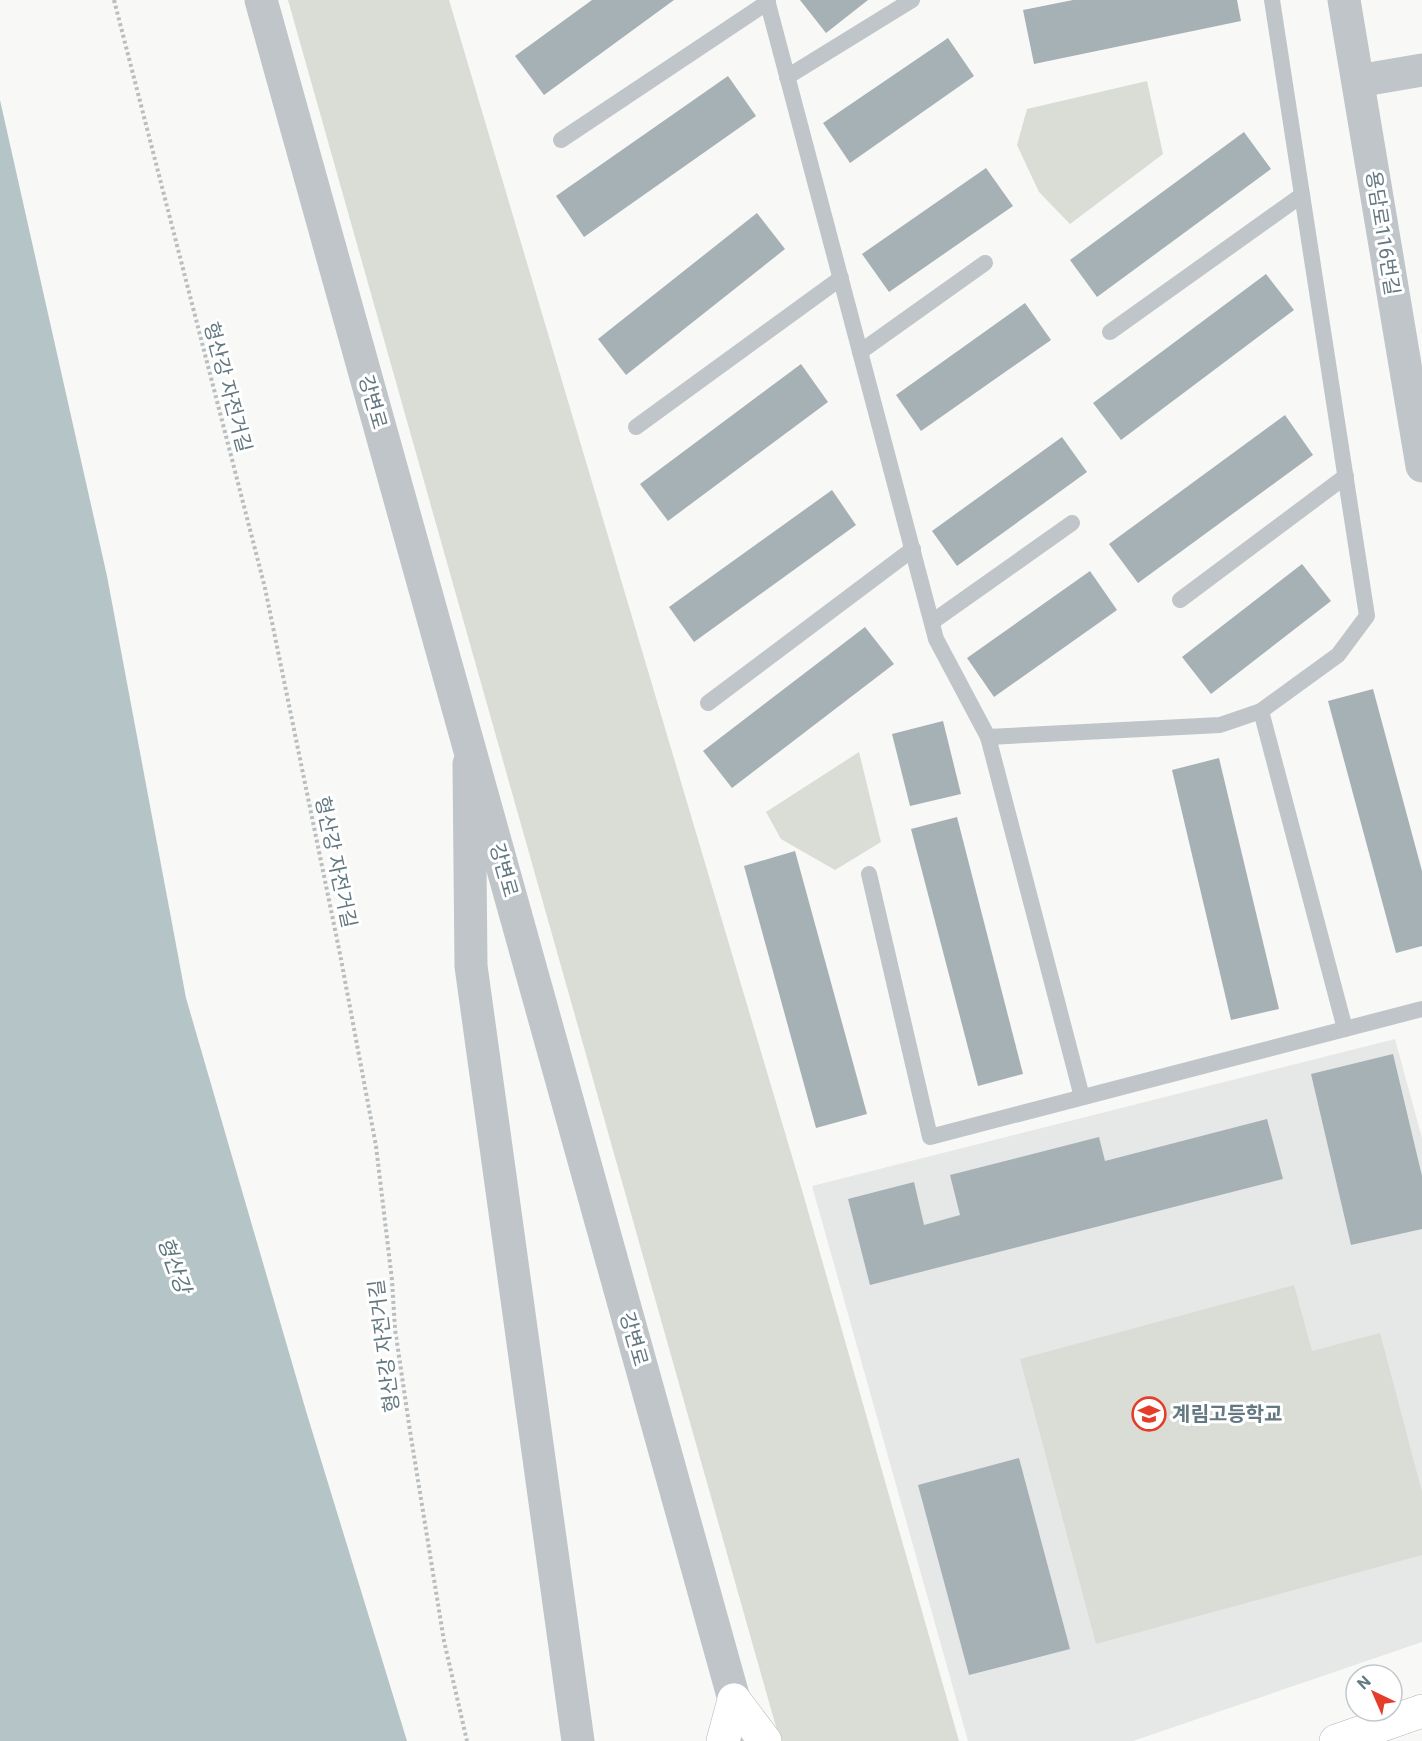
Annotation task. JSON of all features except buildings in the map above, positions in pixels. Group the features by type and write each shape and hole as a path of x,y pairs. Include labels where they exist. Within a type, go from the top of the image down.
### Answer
{"main road":[{"path":"723,1741 734,1700"},
{"path":"734,1700 765,1741"},
{"path":"1336,1741 1422,1711"}],"street":[{"name":"강변로","path":"261,0 746,1741"},
{"name":"용담로116번길","path":"1344,0 1414,374 1422,466"},
{"path":"1358,81 1422,70"},
{"path":"469,745 471,966 578,1741"}],"lane":[{"path":"788,77 912,0"},
{"path":"988,737 1220,725 1261,711 1338,656 1367,616 1272,0"},
{"path":"561,140 768,1 936,639 988,737 1082,1097"},
{"path":"1110,332 1302,195"},
{"path":"860,352 985,263"},
{"path":"636,427 841,278"},
{"path":"1180,600 1346,477"},
{"path":"932,622 1072,523"},
{"path":"708,703 913,549"},
{"path":"1261,711 1345,1029"},
{"path":"869,873 930,1137 1422,1009"}],"path":[{"name":"형산강 자전거길","path":"114,0 265,588 335,931 375,1146 392,1280 395,1329 436,1594 444,1641 467,1741"}],"shaded area":[{"path":"288,0 449,0 802,1190 959,1741 780,1741"},
{"path":"1147,81 1163,154 1070,224 1039,192 1017,145 1027,109"},
{"path":"859,752 881,842 835,870 781,839 766,812"},
{"name":"계림고등학교","path":"1395,1039 1422,1138 1422,1642 1361,1663 1344,1663 1344,1669 1133,1741 968,1741 812,1186"},
{"path":"1294,1285 1312,1351 1380,1333 1422,1492 1422,1555 1096,1644 1020,1359"}],"water":[{"name":"형산강","path":"0,100 107,576 186,998 306,1411 407,1741 0,1741"}],"place":[{"name":"계림고등학교","path":"1149,1414"}]}
